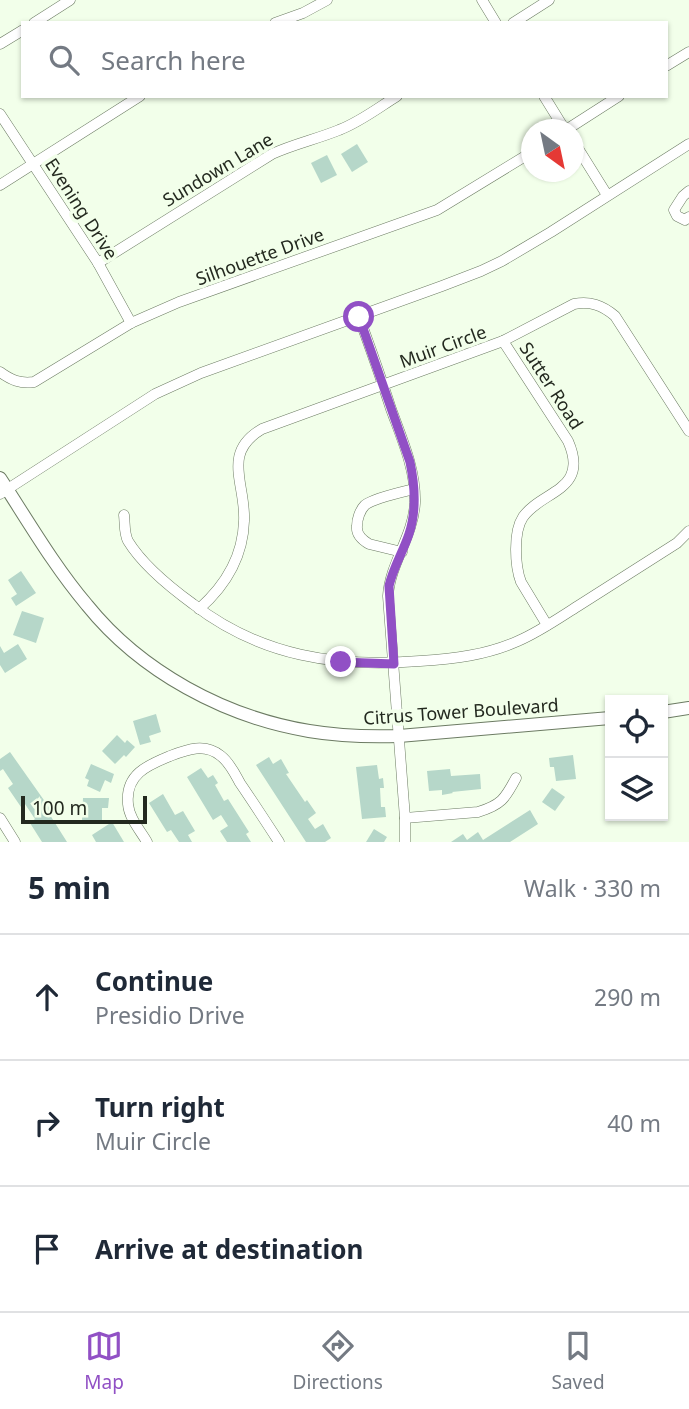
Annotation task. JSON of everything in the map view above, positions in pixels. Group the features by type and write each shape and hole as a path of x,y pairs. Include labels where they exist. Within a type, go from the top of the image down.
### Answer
{"main road":[{"name":"Citrus Tower Boulevard","path":"2,487 88,607 129,648 181,684 234,710 284,726 335,735 367,737 605,718"},
{"path":"668,711 689,708"}],"street":[{"path":"37,21 70,0"},
{"path":"281,21 327,0"},
{"path":"482,0 495,21"},
{"path":"516,21 549,0"},
{"path":"0,44 21,31"},
{"path":"668,65 689,52"},
{"path":"0,185 137,98"},
{"name":"Sundown Lane","path":"99,262 272,154 354,123 394,98"},
{"path":"545,98 559,119"},
{"path":"583,119 616,98"},
{"name":"Evening Drive","path":"0,114 99,262 131,323"},
{"path":"2,487 174,384 359,317 502,261 689,144"},
{"name":"Silhouette Drive","path":"0,372 20,383 34,382 131,323 179,302 437,210 521,158"},
{"path":"584,159 607,195"},
{"path":"689,191 674,210 677,216 685,220 689,218"},
{"name":"Muir Circle","path":"199,609 228,576 240,549 244,505 237,466 238,457 246,441 262,429 503,341 574,304 600,305 615,316 689,431"},
{"path":"359,317 410,462 414,489 413,518 409,534 389,586 405,842"},
{"name":"Sutter Road","path":"503,341 568,441 573,458 571,475 566,483 528,511 517,534 518,575 548,625"},
{"path":"402,552 369,544 360,537 356,525 360,512 368,503 414,489"},
{"path":"124,515 127,539 158,576 199,609 242,634 288,652 314,658 394,664 457,659 522,639 677,543 689,531"},
{"path":"147,842 130,813 130,785 140,770 148,765 196,748 213,751 227,762 279,842"},
{"path":"405,818 478,813 487,810 505,799 516,778"},
{"path":"0,818 15,842"}],"building":[{"path":"357,144 368,162 352,172 341,154"},
{"path":"327,155 337,175 321,183 311,163"},
{"path":"21,571 36,593 16,606 11,598 17,594 8,580"},
{"path":"22,611 44,618 36,643 13,635"},
{"path":"18,644 27,659 5,673 0,665 0,646 4,653"},
{"path":"156,714 161,732 149,736 151,742 140,745 133,721"},
{"path":"117,735 125,743 127,740 135,747 115,764 102,751"},
{"path":"10,752 53,813 50,815 67,842 42,842 30,823 35,819 25,804 21,807 8,788 13,784 3,769 0,771 0,759"},
{"path":"573,755 576,779 556,781 554,767 550,767 549,758"},
{"path":"269,757 273,764 281,759 289,773 286,774 316,813 308,819 315,829 323,824 331,838 325,842 306,842 256,765"},
{"path":"91,764 114,774 111,783 105,780 100,792 87,786 89,780 85,778"},
{"path":"377,765 379,779 383,778 384,788 380,788 381,807 385,807 386,817 362,819 356,767"},
{"path":"201,768 208,778 213,775 224,801 228,799 249,832 246,834 251,842 227,842 220,831 228,826 221,815 213,820 187,777"},
{"path":"450,769 451,776 480,774 481,789 442,795 442,790 429,791 427,771"},
{"path":"552,788 565,797 555,811 542,802"},
{"path":"163,794 175,815 183,811 195,831 188,835 192,842 179,842 171,830 167,832 149,803"},
{"path":"83,798 109,798 108,808 102,808 102,821 82,821"},
{"path":"530,810 538,824 510,842 451,842 463,834 467,840 478,832 483,840"},
{"path":"112,822 124,842 96,842 92,835"},
{"path":"374,829 387,837 384,842 366,842"}],"route":[{"path":"341,662 394,664 389,586 409,534 415,503 410,462 359,317"}]}
